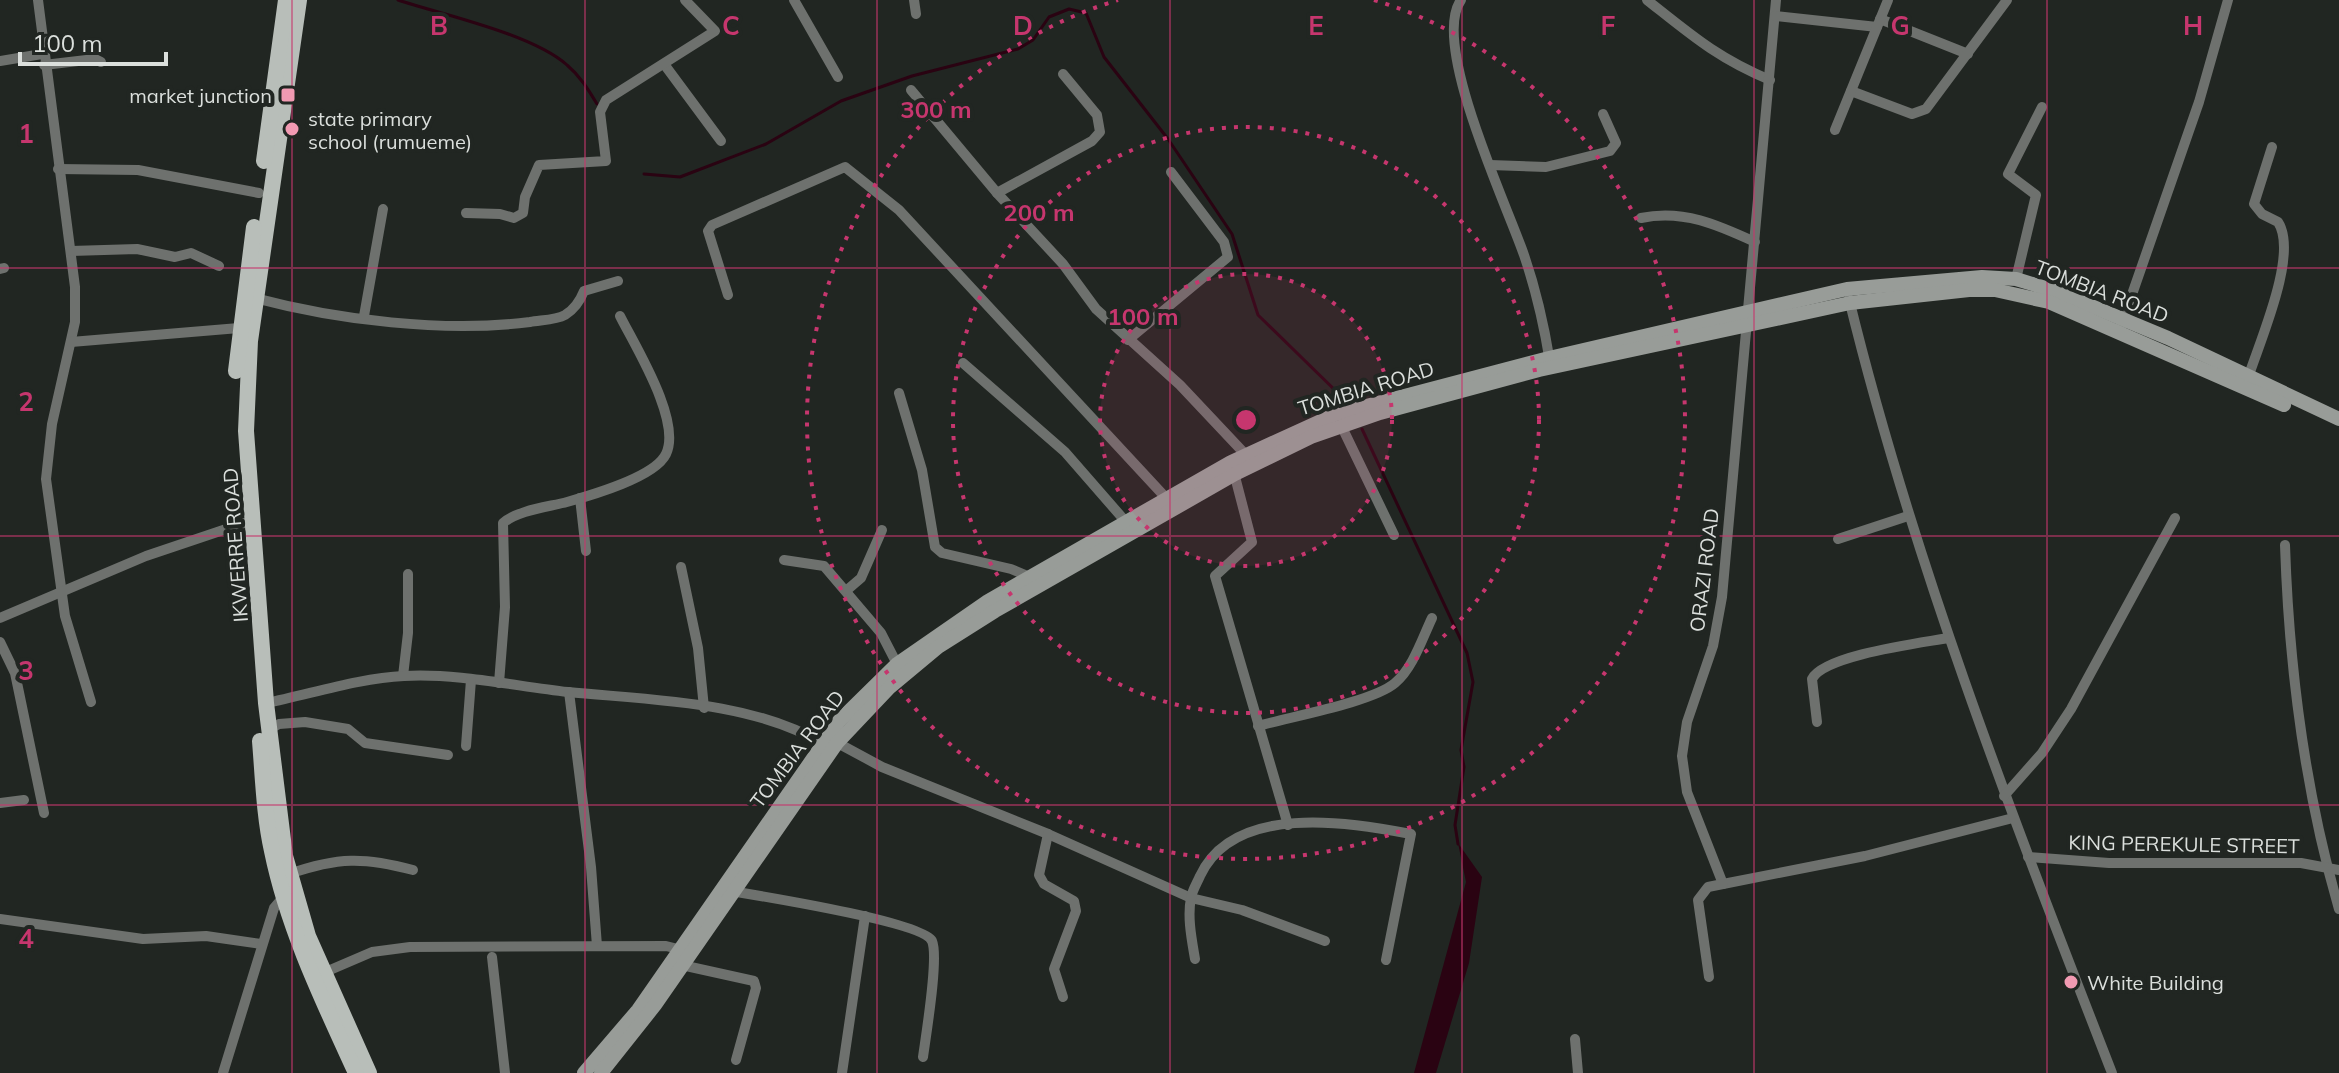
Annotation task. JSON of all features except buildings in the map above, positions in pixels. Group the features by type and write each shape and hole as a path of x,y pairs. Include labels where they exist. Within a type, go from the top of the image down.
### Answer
{"main road":[{"name":"IKWERRE ROAD","path":"286,0 239,328 235,409 268,830 289,894 308,969 356,1073"},
{"name":"IKWERRE ROAD","path":"299,0 255,298 246,403 266,703 289,894 369,1073"},
{"name":"TOMBIA ROAD","path":"829,742 938,647 1233,468 1245,454 1339,420 1550,363 1746,317 1950,278 2016,279 2339,419"},
{"name":"TOMBIA ROAD","path":"1849,296 1995,290 2049,302 2121,325 2339,430"},
{"name":"TOMBIA ROAD","path":"601,1073 621,1052 681,957 829,742 897,664 941,630 1167,499 1339,420"},
{"name":"TOMBIA ROAD","path":"584,1073 614,1041 681,957"}],"street":[{"path":"38,0 43,60 75,287 71,342 52,424 46,479 71,643 91,702"},
{"path":"466,213 500,214 514,218 523,213 525,197 539,165 606,161 600,112 606,100 715,31 685,0"},
{"path":"794,0 838,77"},
{"path":"914,0 916,14"},
{"path":"1461,0 1453,18 1457,61 1474,124 1524,255 1545,324 1550,363"},
{"path":"1647,0 1705,48 1770,80"},
{"name":"ORAZI ROAD","path":"1723,884 1687,792 1682,756 1687,722 1713,646 1722,597 1776,0"},
{"path":"1835,130 1888,0"},
{"path":"1851,91 1918,113 1932,103 2007,0"},
{"path":"2121,325 2199,102 2228,0"},
{"path":"1775,16 1878,23 1968,54"},
{"path":"0,61 95,59 101,62"},
{"path":"664,64 721,141"},
{"path":"997,193 1092,141 1100,132 1097,115 1063,74"},
{"path":"911,90 997,193 1063,264 1096,309 1180,385 1245,454"},
{"path":"2016,279 2036,195 2033,189 2008,174 2042,107"},
{"path":"1490,165 1546,167 1610,151 1616,143 1603,114"},
{"path":"2248,378 2275,294 2284,252 2283,229 2278,222 2257,210 2254,204 2272,147"},
{"path":"728,295 711,249 708,231 712,225 845,167 899,210 1167,499"},
{"path":"58,169 138,170 259,193"},
{"path":"1128,340 1228,257 1224,242 1171,172"},
{"path":"364,316 383,209"},
{"path":"1641,218 1667,214 1697,218 1755,242"},
{"path":"71,251 137,249 175,257 191,253 219,266"},
{"path":"255,298 313,311 408,323 514,324 562,317 579,303 584,291 618,281"},
{"path":"1849,296 1908,516 1948,638 2004,796 2112,1073"},
{"path":"499,683 505,607 503,523 626,482 656,466 665,457 670,442 662,401 620,316"},
{"path":"71,342 239,328"},
{"path":"963,363 1065,452 1126,522"},
{"path":"899,393 922,470 935,547 942,553 1011,569 1030,577"},
{"path":"1339,420 1394,535"},
{"path":"1233,468 1252,542 1215,576 1288,825"},
{"path":"580,498 586,551"},
{"path":"1838,539 1908,516"},
{"path":"2004,796 2042,753 2078,697 2137,592 2147,564 2175,518"},
{"path":"0,618 146,556 244,523"},
{"path":"847,590 861,578 882,530"},
{"path":"2285,545 2312,807 2333,870 2339,909"},
{"path":"784,560 824,566 881,633 897,664"},
{"path":"681,567 698,648 704,708"},
{"path":"403,676 408,633 408,574"},
{"path":"1258,726 1372,695 1394,684 1405,673 1432,618"},
{"path":"1817,722 1812,679 1815,673 1890,648 1948,638"},
{"path":"0,642 15,673 44,813"},
{"path":"266,703 403,676 499,683 704,708 771,720 1048,834 1191,898 1242,910 1325,941"},
{"path":"466,746 471,680"},
{"path":"569,692 591,867 597,946"},
{"path":"270,729 279,724 305,722 348,729 365,743 448,755"},
{"path":"0,803 24,800"},
{"path":"1709,977 1698,900 1708,887 1865,856 2013,818"},
{"path":"1195,959 1191,898 1205,865 1228,842 1257,829 1335,822 1411,834 1386,960"},
{"path":"1048,834 1039,875 1044,884 1074,901 1076,911 1054,969 1063,997"},
{"name":"KING PEREKULE STREET","path":"2028,857 2109,863 2301,863 2333,870"},
{"path":"289,874 342,859 376,860 413,870"},
{"path":"727,890 865,916 930,937 934,945 923,1057"},
{"path":"223,1073 274,908 289,894"},
{"path":"842,1073 865,916"},
{"path":"0,919 143,939 206,936 261,944"},
{"path":"323,973 353,959 392,948 597,946 681,957 754,981 756,988 736,1060"},
{"path":"492,957 505,1073"},
{"path":"1575,1039 1578,1073"}],"shaded area":[{"path":"1458,843 1482,877 1469,963 1436,1073 1414,1073 1466,882"}],"waterway":[{"path":"398,0 510,35 552,54 576,74 597,104"},
{"path":"644,174 680,177 766,144 841,101 912,76 1018,49 1033,40 1049,17 1069,9 1086,13 1104,57 1168,139 1232,234 1258,315 1342,397"},
{"path":"1362,429 1467,653 1473,682 1461,750 1464,767 1455,825 1458,844"}],"place":[{"name":"market junction","path":"288,95"},
{"name":"state primary school (rumueme)","path":"292,129"},
{"name":"White Building","path":"2071,982"}]}
